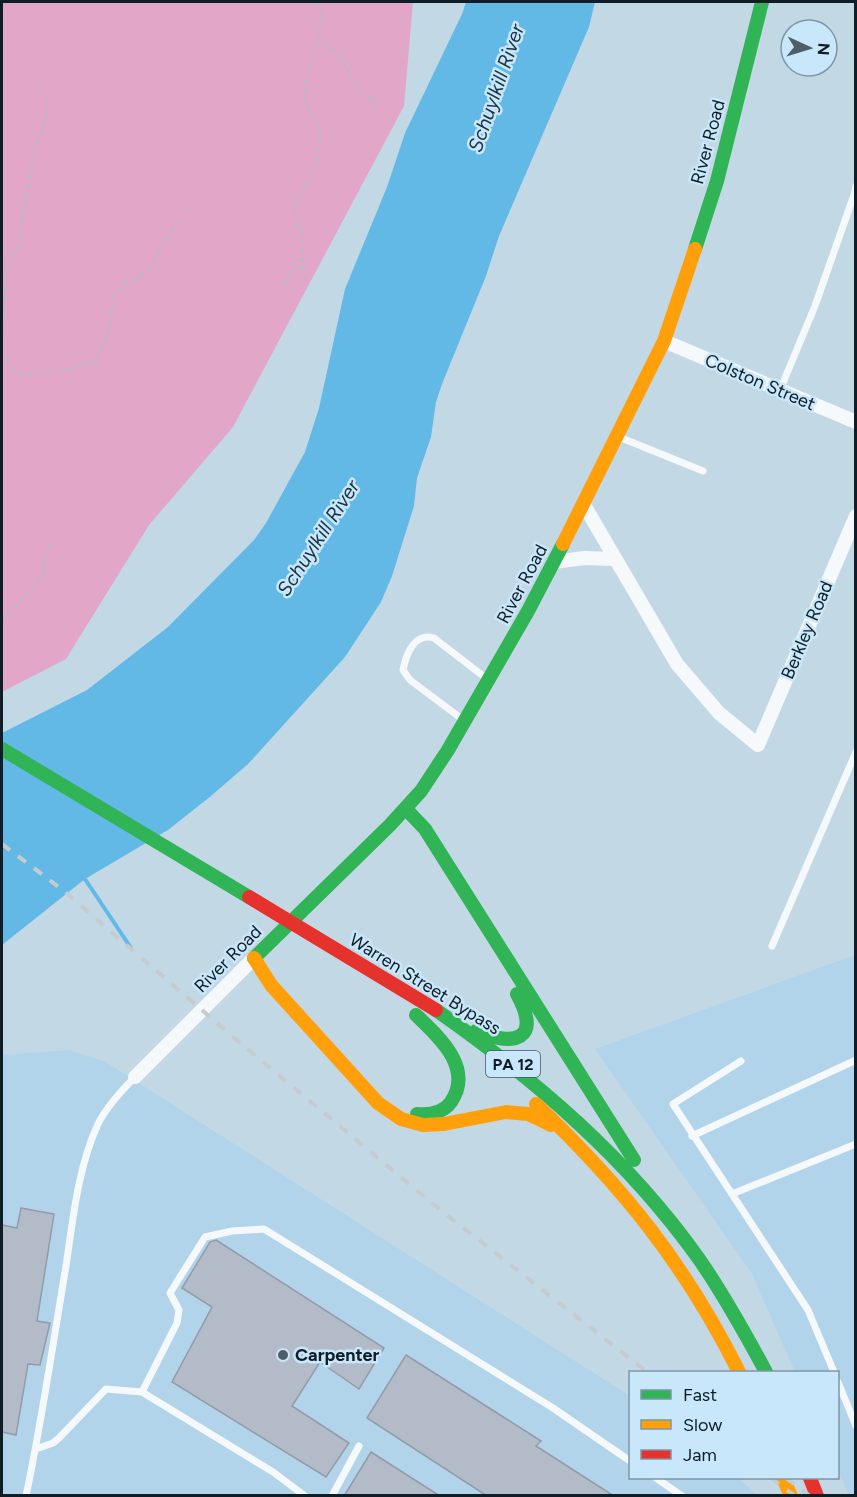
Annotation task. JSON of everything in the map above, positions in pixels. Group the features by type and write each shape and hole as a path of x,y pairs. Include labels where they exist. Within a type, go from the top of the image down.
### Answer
{"main road":[{"name":"River Road","path":"254,958 406,809 433,774 489,681 554,562 664,341 717,181 762,2"},
{"name":"Warren Street Bypass","path":"2,749 451,1020 508,1060 562,1104 634,1177 699,1258 765,1371"},
{"path":"406,809 416,834 523,1003 528,1020 525,1031 508,1040 493,1038 451,1020"},
{"path":"406,809 425,829 679,1232"},
{"path":"263,923 293,941"},
{"path":"254,958 272,985 378,1103 396,1117 415,1125 434,1126 492,1112 515,1112 546,1122 575,1142"},
{"name":"Warren Street Bypass","path":"254,958 279,978 393,1103 409,1112 429,1115 443,1110 449,1105 456,1092 458,1074 447,1046 412,1013 467,1050 525,1095 621,1189 676,1262 717,1328 738,1371"},
{"path":"783,1479 791,1496"},
{"path":"810,1479 817,1496"}],"street":[{"name":"Colston Street","path":"664,341 855,422"},
{"path":"584,505 615,560"},
{"name":"Berkley Road","path":"615,560 677,664 719,713 758,745 855,516"},
{"path":"554,562 584,558 615,560"},
{"name":"River Road","path":"135,1077 254,958"}],"lane":[{"path":"780,390 815,306 854,195 855,186"},
{"path":"616,436 703,471"},
{"path":"465,721 410,680 403,670 408,652 414,642 429,636 434,638 489,681"},
{"path":"772,946 855,752"},
{"path":"692,1136 855,1060"},
{"path":"741,1061 673,1104 808,1310 834,1371"},
{"path":"26,1496 85,1160 99,1123 117,1095 135,1077"},
{"path":"732,1194 855,1144"},
{"path":"142,1392 177,1323 179,1310 170,1293 205,1237 264,1229 553,1408 629,1460"},
{"path":"839,1386 855,1422"},
{"path":"36,1449 59,1438 106,1389 142,1392 273,1472 305,1496"},
{"path":"332,1496 359,1446"},
{"path":"657,1479 682,1496"}],"path":[{"path":"305,280 302,268 304,242 294,206 310,179 317,160 320,136 316,121 310,116 306,104 307,87 320,37 323,13 321,7 314,2"},
{"path":"320,37 323,44 336,51 344,61 354,86 369,97"},
{"path":"2,337 8,265 17,249 34,156 46,119 48,104 45,96 39,90"},
{"path":"2,353 17,372 25,375 71,369 93,363 98,359 108,334 112,301 125,283 149,269 178,220"},
{"path":"284,284 304,252"},
{"path":"2,621 37,584 44,571 46,553 53,540"}],"shaded area":[{"path":"2,2 413,2 404,106 233,427 149,525 66,659 2,692"},
{"path":"855,955 855,1495 849,1495 839,1472 839,1371 795,1371 752,1274 595,1049"},
{"path":"68,1050 104,1061 629,1395 629,1479 739,1479 757,1495 2,1496 2,1055"}],"water":[{"name":"Schuylkill River","path":"466,2 595,2 589,27 499,236 486,276 442,384 436,402 431,437 417,478 414,506 392,576 381,602 345,657 248,764 168,830 85,879 2,945 2,733 87,690 168,627 254,540 266,523 305,452 319,408 345,289 387,187 405,133"}],"building":[{"path":"21,1208 54,1214 37,1321 50,1323 40,1365 28,1364 16,1435 2,1432 2,1225 17,1228"},
{"name":"Carpenter","path":"216,1240 384,1348 359,1389 320,1362 292,1406 349,1443 326,1477 172,1382 212,1307 182,1288 210,1242"},
{"name":"Carpenter","path":"406,1355 541,1441 536,1446 614,1496 487,1496 367,1418"},
{"path":"371,1452 440,1496 344,1496"}],"waterway":[{"path":"83,876 131,948"}],"railway":[{"path":"2,844 64,891 232,1036 433,1204 646,1371"},
{"path":"772,1479 795,1496"},
{"path":"787,1479 810,1496"}],"traffic: fast":[{"path":"695,249 717,181 762,2"},
{"path":"254,958 390,825 421,791 448,750 528,611 563,544"},
{"path":"2,749 249,897"},
{"path":"406,809 425,829 634,1160"},
{"path":"476,1031 502,1038 520,1036 525,1030 527,1021 517,994"},
{"path":"436,1010 544,1093 578,1123 642,1188 699,1259 734,1314 765,1371"},
{"path":"416,1015 451,1054 458,1077 457,1089 448,1106 436,1112 417,1114"}],"traffic: slow":[{"path":"563,544 664,341 695,249"},
{"path":"254,958 271,985 378,1103 401,1119 423,1125 444,1124 506,1112 528,1114 551,1125"},
{"path":"536,1104 597,1166 650,1229 697,1296 738,1371"},
{"path":"783,1479 791,1496"}],"traffic: jam":[{"path":"249,897 436,1010"},
{"path":"810,1479 817,1496"}],"place":[{"name":"Carpenter","path":"283,1355"}]}
